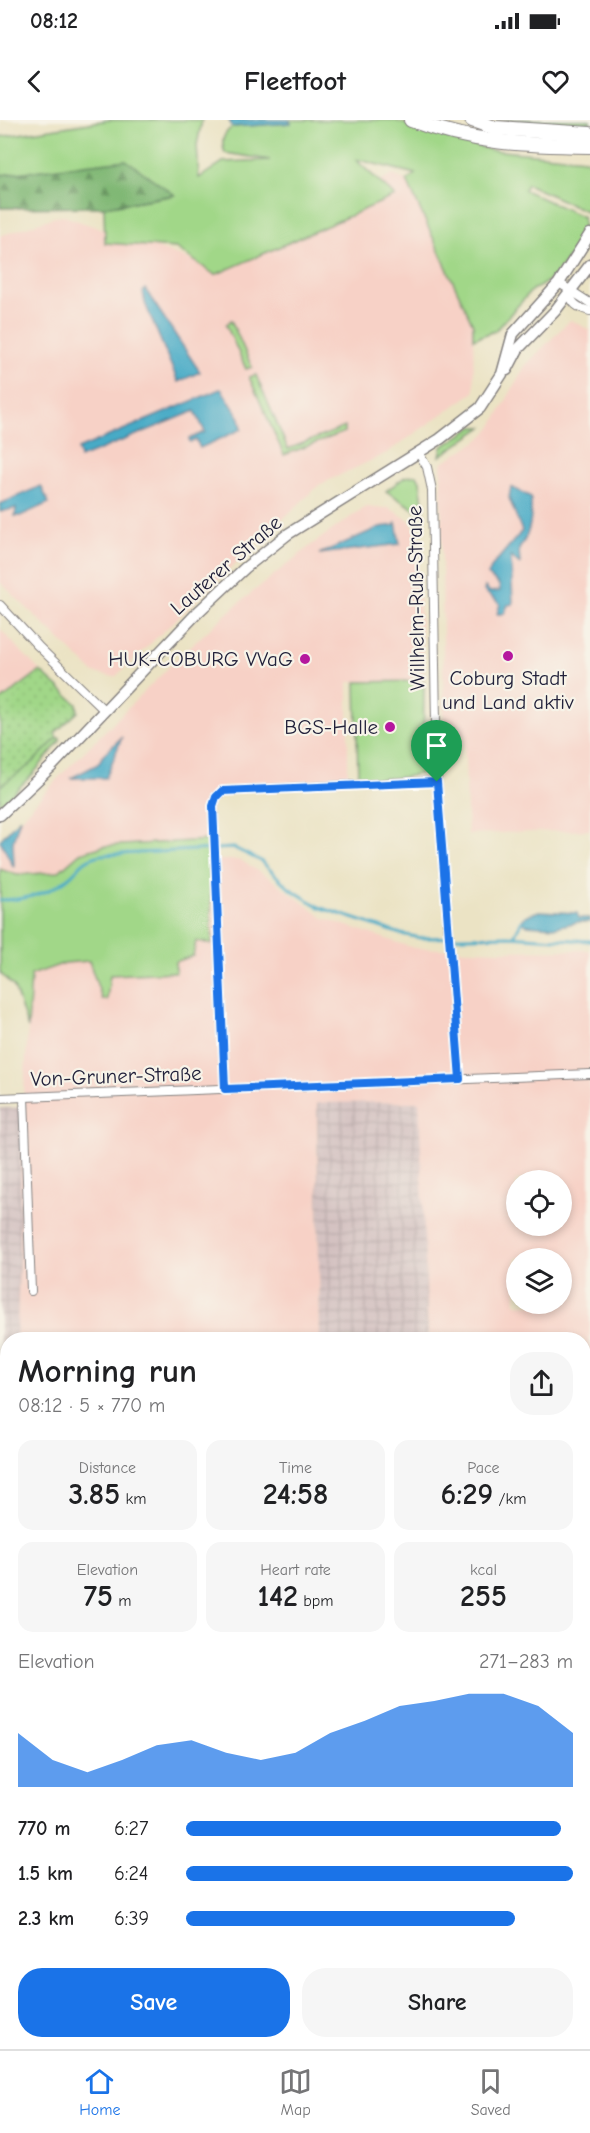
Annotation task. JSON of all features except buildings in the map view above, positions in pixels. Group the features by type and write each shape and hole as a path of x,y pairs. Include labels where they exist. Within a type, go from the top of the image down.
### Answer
{"highway":[{"path":"411,120 448,132 495,142 590,146"},
{"path":"472,120 495,128 590,134"},
{"path":"574,132 590,129"},
{"path":"569,146 590,155"}],"street":[{"name":"Lauterer Straße","path":"0,815 105,711 221,590 253,562 309,519 418,452 480,408 502,374 513,334 560,283 590,234"},
{"name":"Lauterer Straße","path":"502,374 510,368 518,349 555,311 590,265"},
{"path":"560,283 590,303"},
{"path":"569,291 572,302 577,307 590,311"},
{"name":"Willhelm-Ruß-Straße","path":"418,452 428,467 432,490 437,782 460,1079"},
{"path":"0,604 38,646 105,711"},
{"path":"225,1089 213,806 216,797 222,791 437,782"},
{"name":"Von-Gruner-Straße","path":"0,1098 590,1074"},
{"path":"24,1097 31,1292"}],"shaded area":[{"path":"393,175 407,181 473,326 474,392 385,454 319,485 115,677 94,673 0,582 0,236 61,215 211,267"},
{"path":"570,320 590,330 590,830 468,834 464,734 444,735 441,463 479,440 491,428 525,366"},
{"path":"365,507 389,508 409,520 416,531 424,681 348,682 348,779 344,783 223,787 211,797 209,840 104,846 80,853 60,871 17,875 0,869 0,841 63,773 180,656 234,607 314,543"},
{"path":"0,629 40,671 0,701"},
{"path":"209,860 240,860 270,878 323,918 414,948 500,951 590,950 590,1332 428,1332 418,1102 317,1104 320,1332 16,1332 23,1107 31,975 65,963 89,960 107,1000 110,975 176,972 175,962 196,941 212,943"},
{"path":"419,1102 428,1332 320,1332 317,1103"},
{"path":"23,1107 17,1332 0,1332 0,1108"}],"green space":[{"path":"109,120 202,120 197,145 199,178 223,162 270,160 225,153 223,139 232,127 290,123 289,120 393,120 491,150 585,159 590,162 590,213 527,184 524,190 583,217 583,231 576,247 555,274 533,289 495,331 473,339 473,325 407,181 415,174 355,159 395,196 215,275 176,248 105,243 104,207 175,195 0,175 0,137"},
{"path":"496,120 590,120 590,123 579,125"},
{"path":"126,160 175,195 104,207 0,208 0,175"},
{"path":"231,320 252,367 246,369 226,325"},
{"path":"256,375 288,449 345,427 345,432 284,455 249,377"},
{"path":"473,427 483,427 440,456 442,447"},
{"path":"417,475 420,481 424,512 420,513 386,491 405,477"},
{"path":"40,671 77,704 78,712 55,733 57,738 30,765 0,786 0,701"},
{"name":"BGS-Halle","path":"424,681 423,773 405,777 358,780 356,682"},
{"path":"57,738 60,738 60,741 33,774 0,806 0,786"},
{"path":"209,840 212,944 196,941 193,956 175,962 176,972 110,975 107,1000 102,999 89,961 65,963 31,975 28,1028 14,987 0,973 0,869 17,875 58,872 80,853 104,846"}],"water":[{"path":"229,120 289,120 291,123 232,127"},
{"path":"145,289 200,372 178,382 145,303 143,292"},
{"path":"220,389 240,418 242,429 200,448 196,440 190,442 189,439 205,432 195,411 80,458 78,449"},
{"path":"41,486 49,503 20,516 15,516 16,508 0,512 0,504"},
{"path":"511,487 531,497 531,518 526,537 519,549 520,564 511,557 513,604 508,605 504,614 497,614 500,604 484,591 485,587 490,592 500,591 499,585 488,575 492,566 522,531 509,498"},
{"path":"396,522 400,544 319,554 380,527 395,525"},
{"path":"122,737 106,778 71,778 98,764 104,754"},
{"path":"20,818 13,842 14,868 0,840"},
{"path":"539,911 577,913 579,918 590,918 590,922 556,927 526,925 522,921 525,916"}],"waterway":[{"path":"0,900 18,899 52,889 67,879 84,862 100,855 234,848 261,861 289,888 319,907 401,934 421,938 508,936 590,941"},
{"path":"514,936 522,921"}],"place":[{"name":"Coburg Stadt und Land aktiv","path":"508,656"},
{"name":"HUK-COBURG VVaG","path":"305,659"},
{"name":"BGS-Halle","path":"390,727"}],"route":[{"path":"437,782 460,1079 225,1089 213,806 216,797 222,791 437,782"}]}
